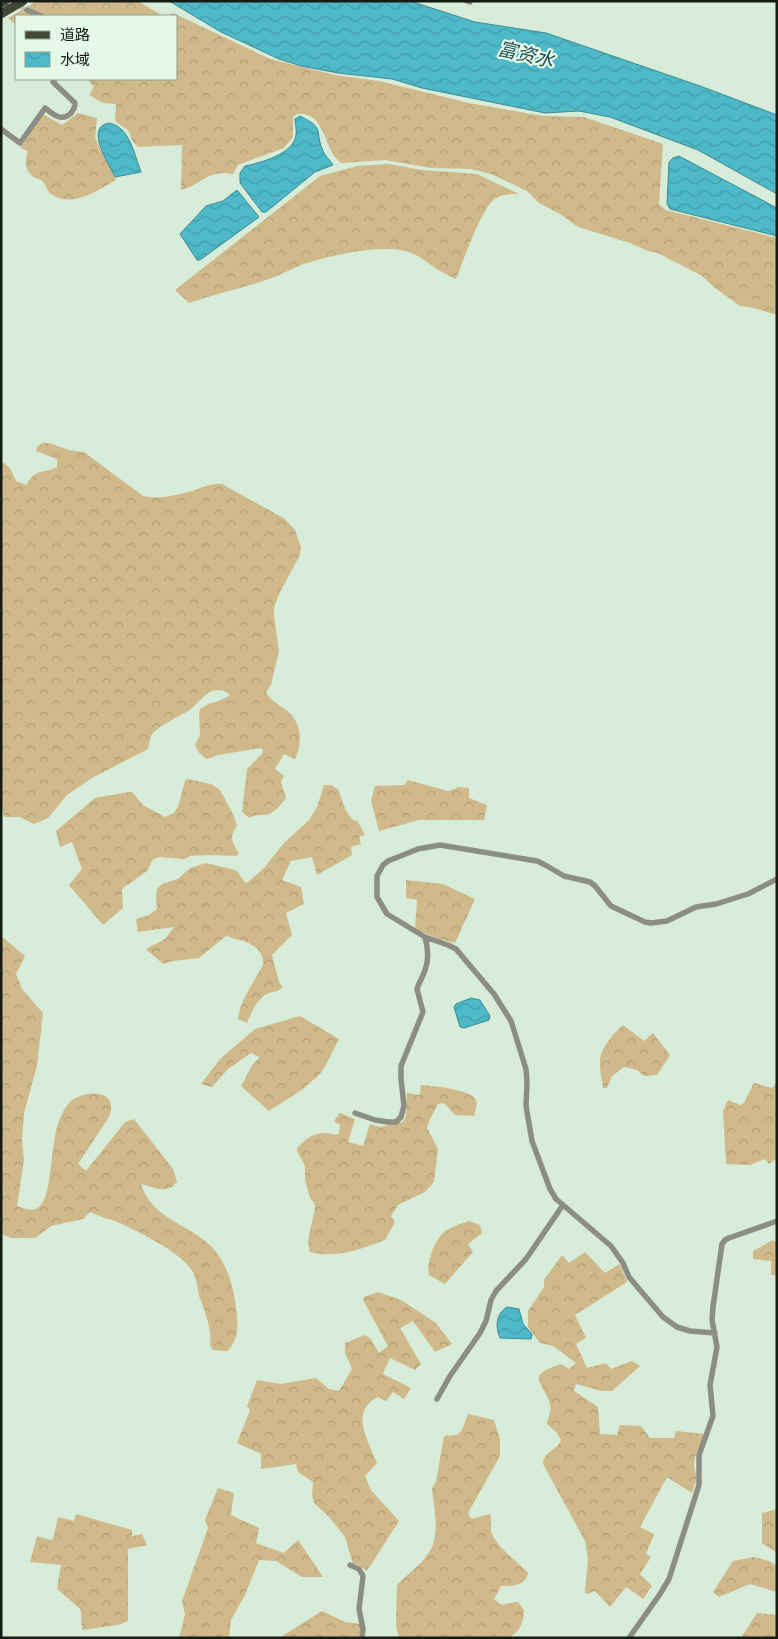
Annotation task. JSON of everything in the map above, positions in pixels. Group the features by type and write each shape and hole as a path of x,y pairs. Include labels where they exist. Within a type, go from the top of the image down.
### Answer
{"main road":[{"path":"1,3 5,1"},
{"path":"1,14 25,6"}],"street":[{"path":"25,6 39,15"},
{"path":"1,129 20,143 45,108 59,117 70,114 75,107 75,103 53,82 54,80"},
{"path":"715,1333 690,1331 677,1327 663,1317 629,1277 611,1246 556,1199 550,1189 532,1140 526,1106 526,1069 511,1021 494,994 456,949 425,937 386,914 377,896 377,876 388,861 433,845 479,851 536,861 564,876 590,882 611,906 645,922 658,923 667,921 696,907 716,904 748,894 777,879"},
{"path":"355,1114 388,1122 396,1122 401,1116 404,1106 401,1079 402,1066 423,1012 417,989 426,969 428,949 425,937"},
{"path":"437,1399 450,1376 480,1333 496,1291 526,1259 563,1205"},
{"path":"629,1638 669,1579 700,1485 699,1455 714,1416 710,1387 717,1347 712,1320 722,1244 725,1240 777,1221"},
{"path":"350,1565 359,1568 363,1576 359,1609 363,1628 362,1638"}],"green space":[{"path":"37,1 138,1 161,15 15,15 15,24 8,18"},
{"path":"178,15 270,59 335,75 379,81 469,103 543,116 584,117 663,144 659,204 666,210 777,238 777,315 740,306 702,276 658,253 578,227 560,214 539,203 527,191 491,174 471,169 431,168 385,160 341,163 330,149 319,124 315,119 303,114 297,114 293,117 293,137 284,148 238,165 233,174 217,174 181,190 182,145 138,147 132,141 129,131 115,121 116,104 103,103 89,95 94,87 88,80 178,80"},
{"path":"78,113 97,118 95,138 116,180 93,193 67,200 51,194 43,182 29,173 26,162 28,151 20,148 43,114 62,125"},
{"path":"389,164 422,170 477,174 519,194 508,194 496,198 491,203 479,223 456,279 411,253 395,249 382,249 353,252 301,265 266,280 189,303 175,290 320,176 357,166"},
{"path":"43,443 84,452 143,496 169,496 222,484 285,519 295,530 301,547 300,555 279,594 274,608 279,651 271,685 266,692 272,700 286,710 295,720 300,733 300,740 295,759 284,754 275,769 284,776 281,782 286,798 272,812 249,818 242,812 247,769 262,754 263,750 260,748 218,755 207,759 198,752 195,745 200,735 200,709 230,695 224,691 217,690 212,691 188,711 155,731 151,735 148,749 92,778 67,795 48,818 34,824 20,817 5,817 3,814 1,795 1,464 4,463 10,468 16,481 26,485 37,473 57,467 57,459 36,451 37,447"},
{"path":"187,779 211,784 220,790 233,814 237,826 232,837 239,853 237,856 207,855 190,856 185,859 160,857 153,859 147,871 123,888 123,908 103,925 69,885 82,869 72,842 60,847 56,831 95,798 129,792 132,792 143,805 165,817 174,813 178,807"},
{"path":"408,780 448,791 459,787 469,788 469,798 487,805 484,820 419,820 379,831 371,801 375,786 404,785"},
{"path":"324,785 331,785 338,789 346,811 352,819 358,822 365,835 359,837 361,844 351,847 352,855 317,875 312,857 291,861 282,880 301,887 304,904 286,913 292,935 272,955 279,982 283,987 261,998 247,1023 238,1019 244,998 263,965 263,958 256,948 251,944 226,936 199,958 163,964 146,949 165,939 174,927 138,932 136,919 149,915 157,909 157,889 162,884 178,879 190,868 206,863 235,870 245,883 248,882 263,869 284,843 309,820 317,807"},
{"path":"406,880 443,884 475,899 455,943 436,938 415,929 417,900 406,898"},
{"path":"1,936 25,956 16,974 22,989 43,1013 37,1066 24,1113 22,1140 24,1160 17,1206 31,1210 39,1207 44,1201 49,1180 54,1140 63,1112 68,1104 84,1095 99,1094 105,1097 110,1101 109,1117 78,1164 86,1171 125,1122 134,1119 173,1169 177,1182 165,1189 141,1184 146,1196 153,1205 171,1220 202,1238 211,1246 227,1270 235,1298 237,1331 233,1344 227,1351 213,1350 210,1345 208,1323 194,1274 180,1258 147,1236 90,1212 83,1219 51,1226 35,1238 11,1238 1,1234"},
{"path":"300,1016 339,1039 325,1067 303,1089 269,1111 241,1086 253,1064 260,1057 251,1053 228,1069 212,1087 201,1084 220,1059 255,1029"},
{"path":"623,1025 644,1041 653,1033 670,1055 657,1075 644,1076 637,1070 624,1067 612,1076 607,1088 603,1088 600,1066 601,1054 609,1040"},
{"path":"777,1072 777,1158 769,1164 765,1159 750,1165 726,1164 723,1111 728,1100 740,1105 744,1103 754,1083 772,1088 776,1083"},
{"path":"421,1085 442,1087 467,1093 473,1096 477,1102 474,1116 455,1115 444,1103 438,1104 427,1128 438,1149 434,1182 425,1192 398,1205 391,1216 395,1222 385,1240 358,1250 339,1254 310,1252 309,1235 315,1206 310,1198 305,1180 305,1166 297,1148 314,1135 322,1133 339,1134 340,1125 334,1121 340,1113 355,1119 348,1142 363,1146 370,1124 380,1127 403,1122 406,1116 407,1093 420,1095"},
{"path":"469,1221 480,1225 482,1233 468,1244 473,1252 445,1284 429,1275 428,1270 432,1253 443,1233 452,1227"},
{"path":"773,1240 777,1243 777,1275 771,1275 771,1261 753,1259 753,1251"},
{"path":"585,1252 605,1273 620,1264 627,1282 575,1315 586,1338 576,1344 587,1368 606,1363 611,1369 632,1361 640,1366 612,1391 602,1391 576,1384 574,1391 598,1407 600,1434 617,1435 620,1425 641,1426 650,1438 674,1438 676,1431 704,1434 695,1457 694,1466 697,1479 692,1493 667,1477 640,1527 654,1534 646,1554 651,1557 640,1574 652,1586 643,1599 626,1587 610,1607 595,1591 587,1594 585,1592 588,1558 585,1541 543,1464 546,1456 561,1440 557,1433 547,1424 550,1408 548,1397 539,1381 539,1377 542,1373 561,1364 569,1369 576,1363 553,1346 540,1343 528,1327 528,1311 544,1287 544,1280 562,1255 569,1263"},
{"path":"378,1292 401,1300 436,1323 452,1344 435,1352 413,1321 400,1328 421,1364 415,1370 390,1358 383,1374 411,1388 404,1399 393,1392 386,1401 378,1397 369,1403 364,1410 363,1427 377,1463 365,1476 371,1490 399,1521 367,1571 357,1564 353,1564 345,1537 329,1517 314,1503 312,1495 313,1482 298,1472 296,1464 261,1469 261,1454 237,1443 250,1410 247,1406 257,1380 281,1384 316,1378 329,1389 339,1391 352,1369 345,1353 345,1343 365,1335 371,1339 379,1353 388,1346 363,1300 364,1297"},
{"path":"468,1414 494,1420 500,1439 500,1456 468,1513 471,1519 490,1514 491,1531 495,1540 528,1573 522,1583 501,1586 494,1599 502,1605 518,1602 524,1610 522,1623 519,1629 509,1638 399,1638 396,1626 397,1585 422,1562 432,1547 436,1522 432,1488 436,1482 444,1436 457,1435 462,1430"},
{"path":"218,1488 234,1493 231,1515 259,1528 256,1543 284,1553 298,1540 323,1577 302,1577 276,1561 259,1560 245,1595 231,1620 229,1638 179,1638 185,1614 182,1601 208,1528 205,1520"},
{"path":"777,1509 777,1553 762,1543 762,1513"},
{"path":"76,1514 132,1530 132,1536 142,1534 147,1545 128,1549 128,1621 118,1625 82,1630 81,1611 57,1589 61,1565 30,1562 37,1536 50,1540 53,1539 58,1517 74,1521"},
{"path":"754,1557 769,1561 777,1566 777,1592 750,1584 719,1597 713,1592 733,1561"},
{"path":"322,1611 345,1622 360,1624 361,1638 279,1638"},
{"path":"757,1613 777,1615 777,1638 741,1638"}],"water":[{"name":"富资水","path":"169,1 410,1 475,22 546,33 700,86 777,115 777,194 698,150 610,117 579,111 545,113 422,88 392,79 338,73 301,66 279,59 221,32"},
{"path":"300,116 316,127 323,151 333,165 315,172 266,212 262,212 240,183 240,173 245,166 259,163 283,152 289,147 294,142 296,135 295,119"},
{"path":"109,123 122,130 127,136 141,172 115,177 100,147 98,138 102,126"},
{"path":"679,156 777,208 777,236 670,209 667,204 669,162"},
{"path":"237,190 259,217 200,260 197,260 180,234 206,206 223,201"},
{"path":"471,998 480,1000 490,1016 489,1020 464,1028 460,1027 454,1007 456,1004"},
{"path":"507,1307 519,1309 523,1324 532,1334 531,1339 500,1338 497,1329 498,1321 501,1313"}],"tunnel":[{"path":"12,1 27,10"}]}
